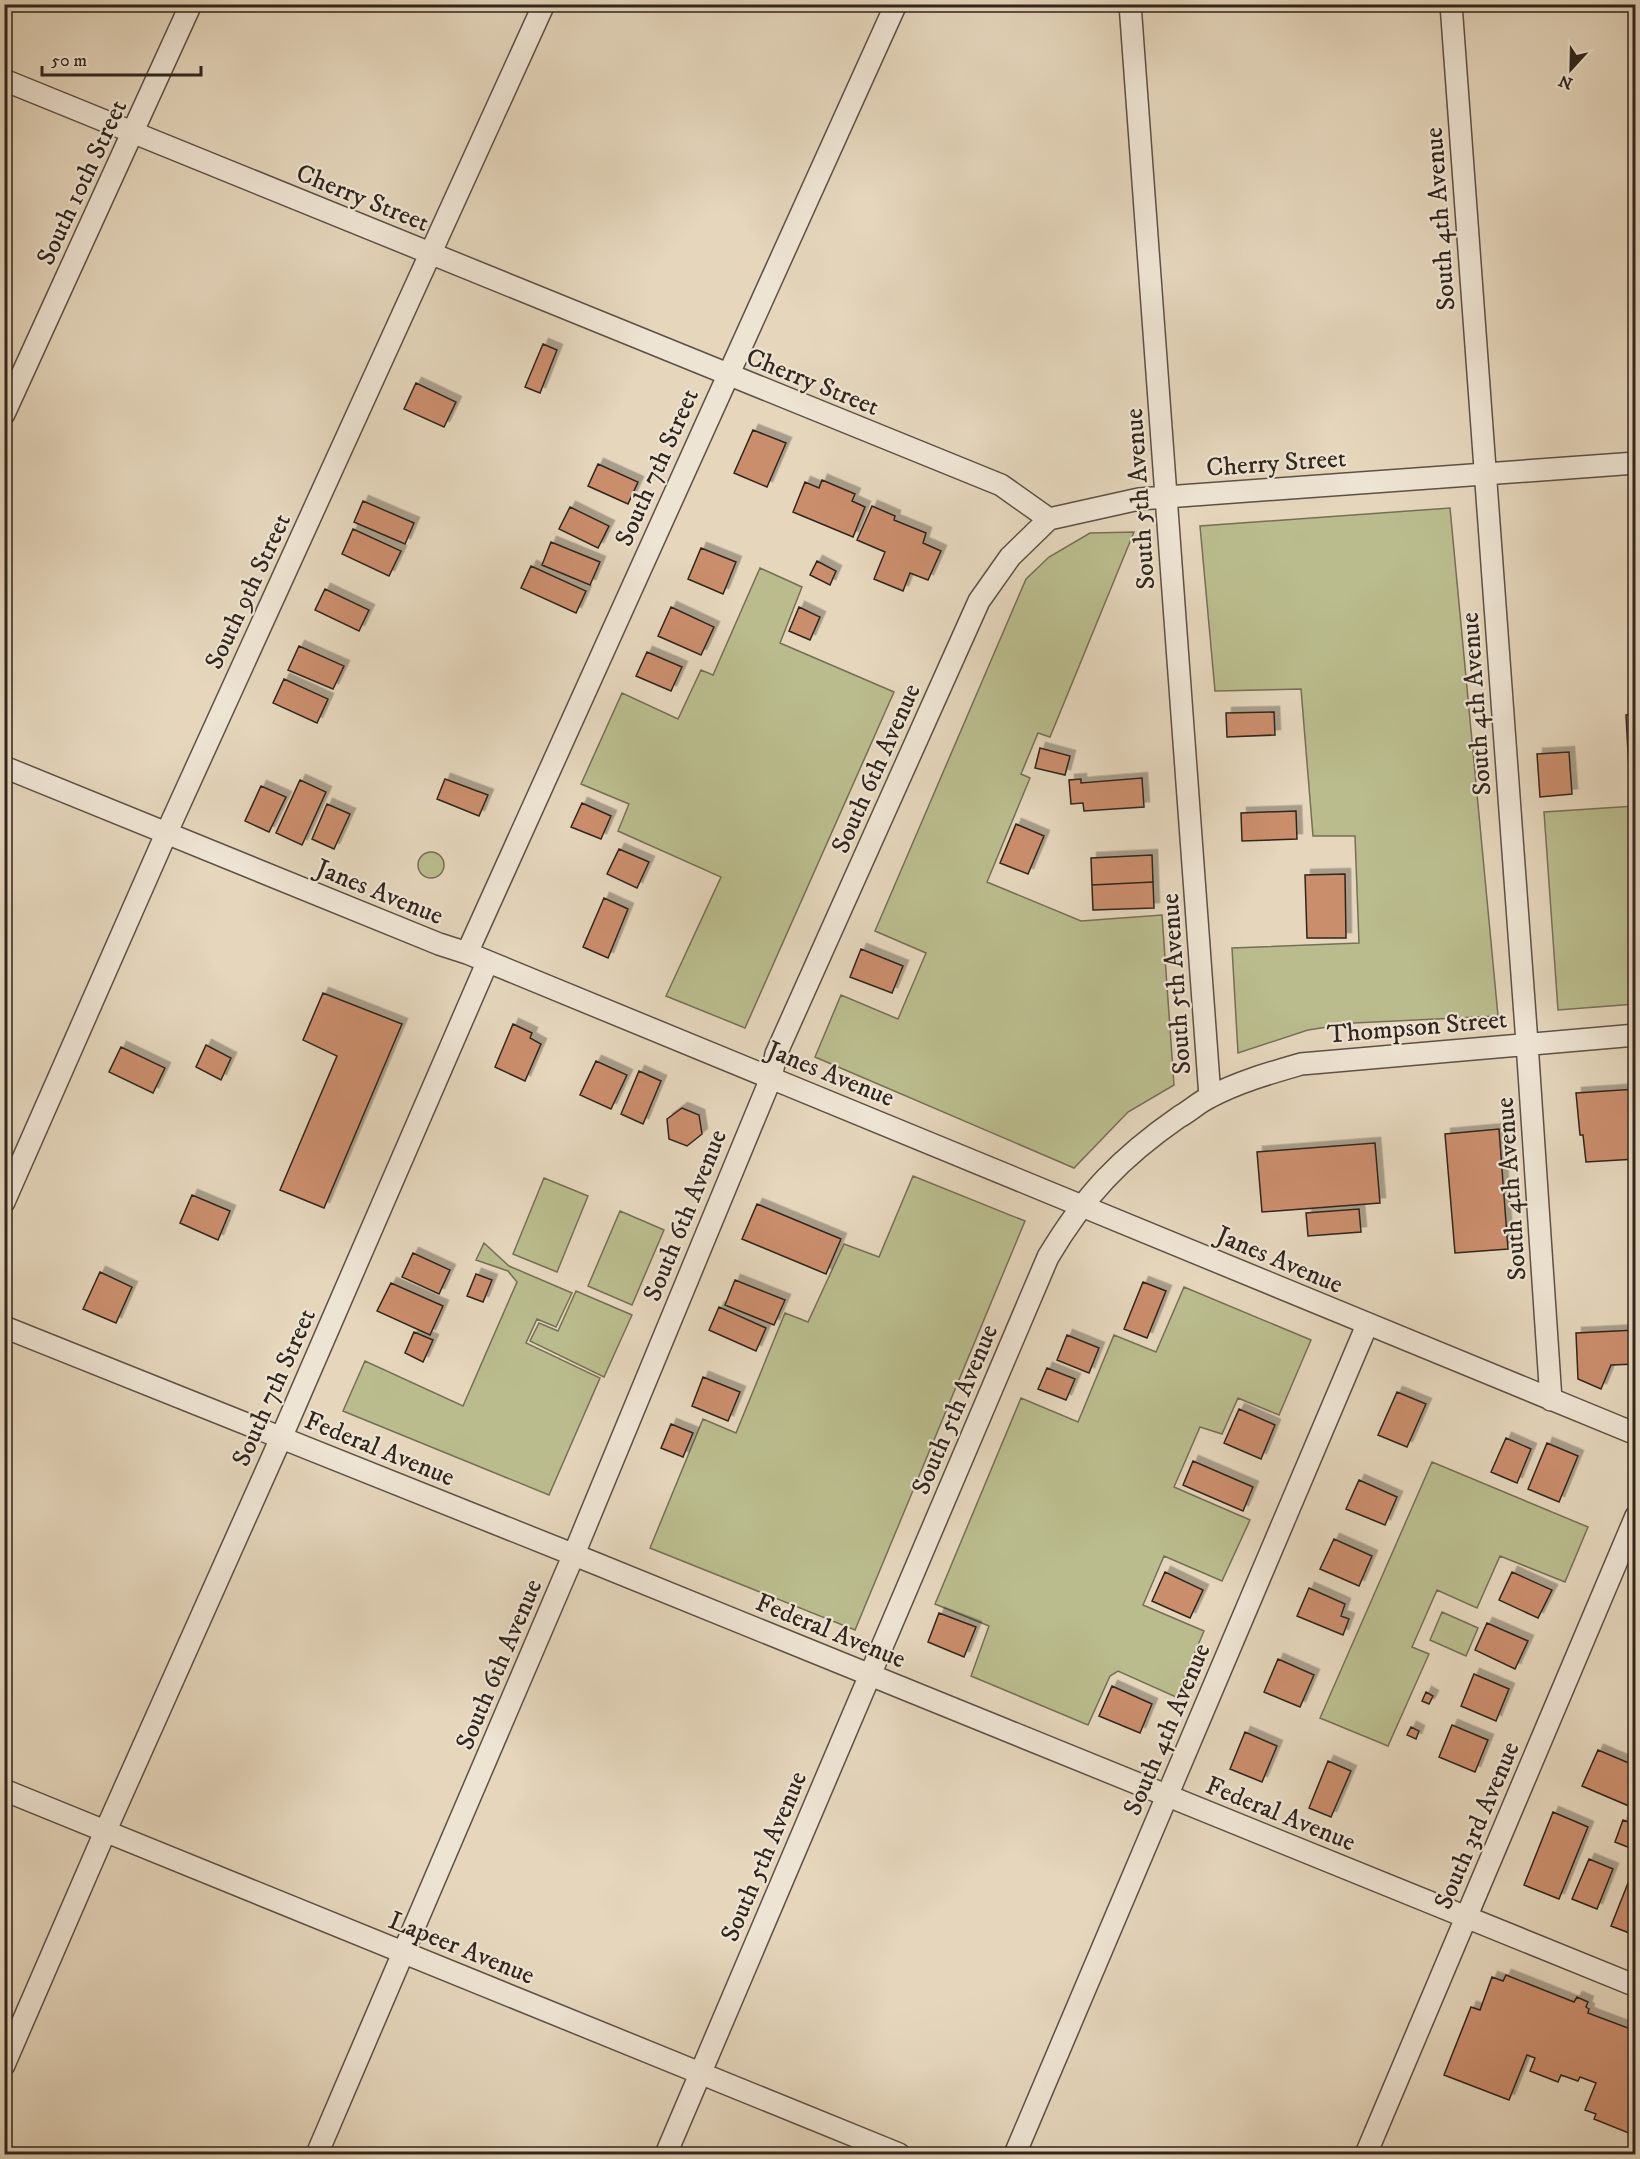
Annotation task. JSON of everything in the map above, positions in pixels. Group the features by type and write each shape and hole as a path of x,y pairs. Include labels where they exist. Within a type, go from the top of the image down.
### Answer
{"street":[{"name":"South 10th Street","path":"4,414 191,4"},
{"name":"South 9th Street","path":"4,1202 166,834 544,4"},
{"name":"South 7th Street","path":"467,953 896,4"},
{"name":"South 5th Avenue","path":"666,2154 1048,1257 1064,1230 1097,1186 1118,1164 1153,1135 1210,1097 1130,4"},
{"name":"South 4th Avenue","path":"1451,4 1551,1400"},
{"name":"Cherry Street","path":"4,80 1000,485 1049,519 1166,496 1635,463"},
{"name":"South 6th Avenue","path":"317,2154 574,1554 771,1078 776,1054 979,601 1010,557 1049,519"},
{"name":"Janes Avenue","path":"4,767 439,944 467,953 1635,1434"},
{"name":"South 7th Street","path":"4,2065 281,1438 487,963"},
{"name":"Thompson Street","path":"1210,1097 1255,1078 1301,1064 1635,1035"},
{"name":"South 4th Avenue","path":"1015,2154 1367,1325"},
{"name":"Federal Avenue","path":"4,1327 574,1554 1635,1986"},
{"name":"South 3rd Avenue","path":"1365,2154 1635,1516"},
{"name":"Lapeer Avenue","path":"4,1790 899,2154"}],"green space":[{"path":"1450,508 1498,1016 1354,1023 1308,1030 1238,1053 1232,948 1359,943 1355,836 1313,836 1301,689 1215,691 1200,526"},
{"path":"1134,532 1050,737 1038,733 1021,774 1030,778 987,882 1081,921 1162,915 1174,1085 1128,1112 1074,1168 815,1057 841,995 898,1019 926,953 875,931 1026,579 1049,557 1090,533"},
{"path":"760,568 802,587 780,643 894,692 745,1028 666,996 721,877 618,831 629,804 581,784 622,693 678,719 701,670 713,675"},
{"path":"1635,806 1635,1004 1558,1010 1544,812"},
{"path":"431,852 440,856 444,865 440,874 431,878 422,874 418,865 422,856"},
{"path":"913,1176 1025,1221 855,1630 650,1548 703,1419 736,1433 785,1313 808,1322 844,1244 879,1257"},
{"path":"544,1178 588,1196 557,1272 513,1254"},
{"path":"620,1211 664,1230 632,1305 588,1286"},
{"path":"484,1243 509,1266 572,1293 556,1327 537,1319 526,1343 600,1378 549,1495 343,1411 365,1361 463,1406 517,1282 508,1271 476,1260"},
{"path":"1184,1287 1311,1340 1279,1415 1238,1398 1222,1434 1200,1427 1174,1487 1250,1520 1222,1581 1164,1556 1143,1605 1204,1631 1176,1697 1118,1671 1110,1676 1088,1725 971,1676 989,1626 935,1604 1021,1398 1078,1422 1114,1335 1156,1352"},
{"path":"576,1291 632,1315 604,1377 530,1341 539,1323 558,1331"},
{"path":"1432,1462 1588,1527 1565,1582 1500,1556 1477,1608 1437,1590 1412,1647 1429,1654 1388,1746 1320,1718"},
{"path":"1442,1612 1478,1628 1466,1656 1430,1640"}],"building":[{"path":"543,344 557,350 540,393 525,387"},
{"path":"416,383 456,402 444,427 404,409"},
{"path":"753,430 786,443 767,487 734,473"},
{"path":"598,464 638,482 628,504 588,486"},
{"path":"822,480 855,494 852,501 865,507 853,537 793,512 805,482 819,488"},
{"path":"363,501 414,523 405,544 354,522"},
{"path":"872,506 895,516 894,520 926,533 923,543 941,551 928,580 910,573 903,591 874,579 885,552 857,540"},
{"path":"570,507 609,526 598,548 559,529"},
{"path":"353,529 401,551 389,576 342,554"},
{"path":"551,542 600,562 590,585 542,565"},
{"path":"701,548 736,562 723,594 688,579"},
{"path":"817,561 836,571 830,585 810,575"},
{"path":"531,566 586,591 576,613 521,588"},
{"path":"325,589 369,610 359,631 315,610"},
{"path":"671,607 714,627 701,655 658,636"},
{"path":"799,607 820,617 810,640 789,631"},
{"path":"299,646 344,666 333,689 288,670"},
{"path":"647,652 682,667 671,691 636,676"},
{"path":"284,679 328,699 317,723 273,703"},
{"path":"1274,712 1275,735 1227,737 1226,713"},
{"path":"1636,714 1636,772 1629,772 1626,715"},
{"path":"1040,748 1070,756 1065,775 1035,768"},
{"path":"1569,752 1572,794 1540,797 1537,754"},
{"path":"1142,778 1144,807 1084,811 1083,803 1071,804 1069,780 1081,779 1081,783"},
{"path":"445,779 488,795 479,816 437,799"},
{"path":"300,780 326,792 302,845 276,833"},
{"path":"261,786 286,797 269,832 245,821"},
{"path":"582,803 611,816 601,839 571,827"},
{"path":"327,804 350,814 334,849 312,839"},
{"path":"1296,811 1297,839 1242,841 1241,813"},
{"path":"1016,824 1044,836 1028,874 1000,863"},
{"path":"619,849 649,862 637,888 607,874"},
{"path":"1152,855 1153,882 1092,885 1091,858"},
{"path":"1345,874 1346,938 1307,938 1305,875"},
{"path":"1153,882 1154,908 1093,910 1092,885"},
{"path":"604,898 628,909 608,958 583,947"},
{"path":"861,949 903,966 892,993 850,977"},
{"path":"323,993 402,1024 324,1208 280,1190 337,1056 303,1040"},
{"path":"513,1024 532,1033 530,1038 541,1044 525,1081 495,1067"},
{"path":"206,1045 231,1058 221,1080 196,1067"},
{"path":"121,1047 165,1068 153,1093 109,1072"},
{"path":"596,1061 627,1075 611,1109 580,1095"},
{"path":"639,1071 661,1081 643,1124 621,1114"},
{"path":"1636,1089 1636,1159 1586,1162 1583,1135 1580,1135 1576,1093"},
{"path":"682,1108 699,1115 702,1134 687,1146 669,1139 667,1119"},
{"path":"1499,1129 1508,1249 1455,1253 1445,1134"},
{"path":"1375,1143 1380,1203 1262,1212 1257,1152"},
{"path":"192,1195 230,1211 218,1240 180,1223"},
{"path":"757,1204 841,1239 826,1274 742,1239"},
{"path":"1359,1209 1361,1232 1308,1236 1306,1213"},
{"path":"413,1253 450,1270 439,1294 402,1277"},
{"path":"100,1272 132,1287 116,1323 83,1309"},
{"path":"476,1274 492,1280 483,1302 467,1296"},
{"path":"735,1280 785,1300 774,1325 725,1305"},
{"path":"1143,1282 1166,1291 1147,1338 1124,1329"},
{"path":"391,1283 443,1306 430,1335 377,1311"},
{"path":"719,1307 766,1328 756,1351 709,1330"},
{"path":"1636,1330 1636,1364 1611,1365 1601,1389 1578,1379 1576,1333"},
{"path":"414,1332 433,1340 423,1362 405,1353"},
{"path":"1067,1335 1099,1348 1089,1373 1057,1360"},
{"path":"1047,1368 1075,1379 1066,1400 1038,1389"},
{"path":"703,1377 740,1392 728,1421 692,1406"},
{"path":"1397,1392 1426,1404 1407,1447 1378,1435"},
{"path":"1239,1409 1275,1425 1261,1459 1224,1443"},
{"path":"671,1424 693,1433 683,1457 661,1448"},
{"path":"1506,1438 1531,1449 1517,1483 1491,1472"},
{"path":"1547,1443 1578,1456 1559,1502 1528,1489"},
{"path":"1193,1461 1253,1487 1243,1511 1183,1485"},
{"path":"1359,1480 1397,1497 1385,1525 1346,1509"},
{"path":"1334,1539 1372,1556 1359,1586 1320,1569"},
{"path":"1165,1572 1203,1590 1190,1618 1152,1601"},
{"path":"1512,1572 1552,1590 1538,1618 1499,1600"},
{"path":"1309,1588 1345,1604 1341,1616 1349,1619 1343,1635 1297,1616"},
{"path":"939,1613 976,1627 964,1657 928,1642"},
{"path":"1487,1623 1528,1641 1515,1669 1475,1650"},
{"path":"1278,1659 1314,1675 1300,1707 1264,1692"},
{"path":"1474,1674 1509,1689 1496,1721 1461,1706"},
{"path":"1112,1686 1152,1704 1140,1733 1099,1716"},
{"path":"1426,1692 1433,1696 1429,1704 1422,1701"},
{"path":"1452,1725 1488,1740 1475,1772 1439,1757"},
{"path":"1411,1727 1419,1731 1416,1739 1407,1735"},
{"path":"1245,1732 1277,1746 1262,1782 1230,1769"},
{"path":"1598,1750 1636,1766 1636,1809 1582,1786"},
{"path":"1328,1761 1351,1771 1331,1817 1309,1808"},
{"path":"1553,1812 1588,1827 1559,1899 1524,1885"},
{"path":"1623,1820 1636,1825 1635,1850 1615,1842"},
{"path":"1589,1859 1613,1869 1597,1909 1572,1899"},
{"path":"1632,1873 1636,1875 1636,1927 1632,1934 1611,1926"},
{"path":"1506,1975 1574,2002 1577,1997 1588,2002 1586,2007 1589,2009 1588,2013 1636,2031 1636,2136 1594,2119 1596,2114 1585,2110 1596,2083 1580,2077 1578,2081 1561,2075 1558,2082 1530,2071 1535,2058 1527,2055 1509,2100 1444,2075 1471,2007 1480,2010 1492,1977 1503,1981"}]}
